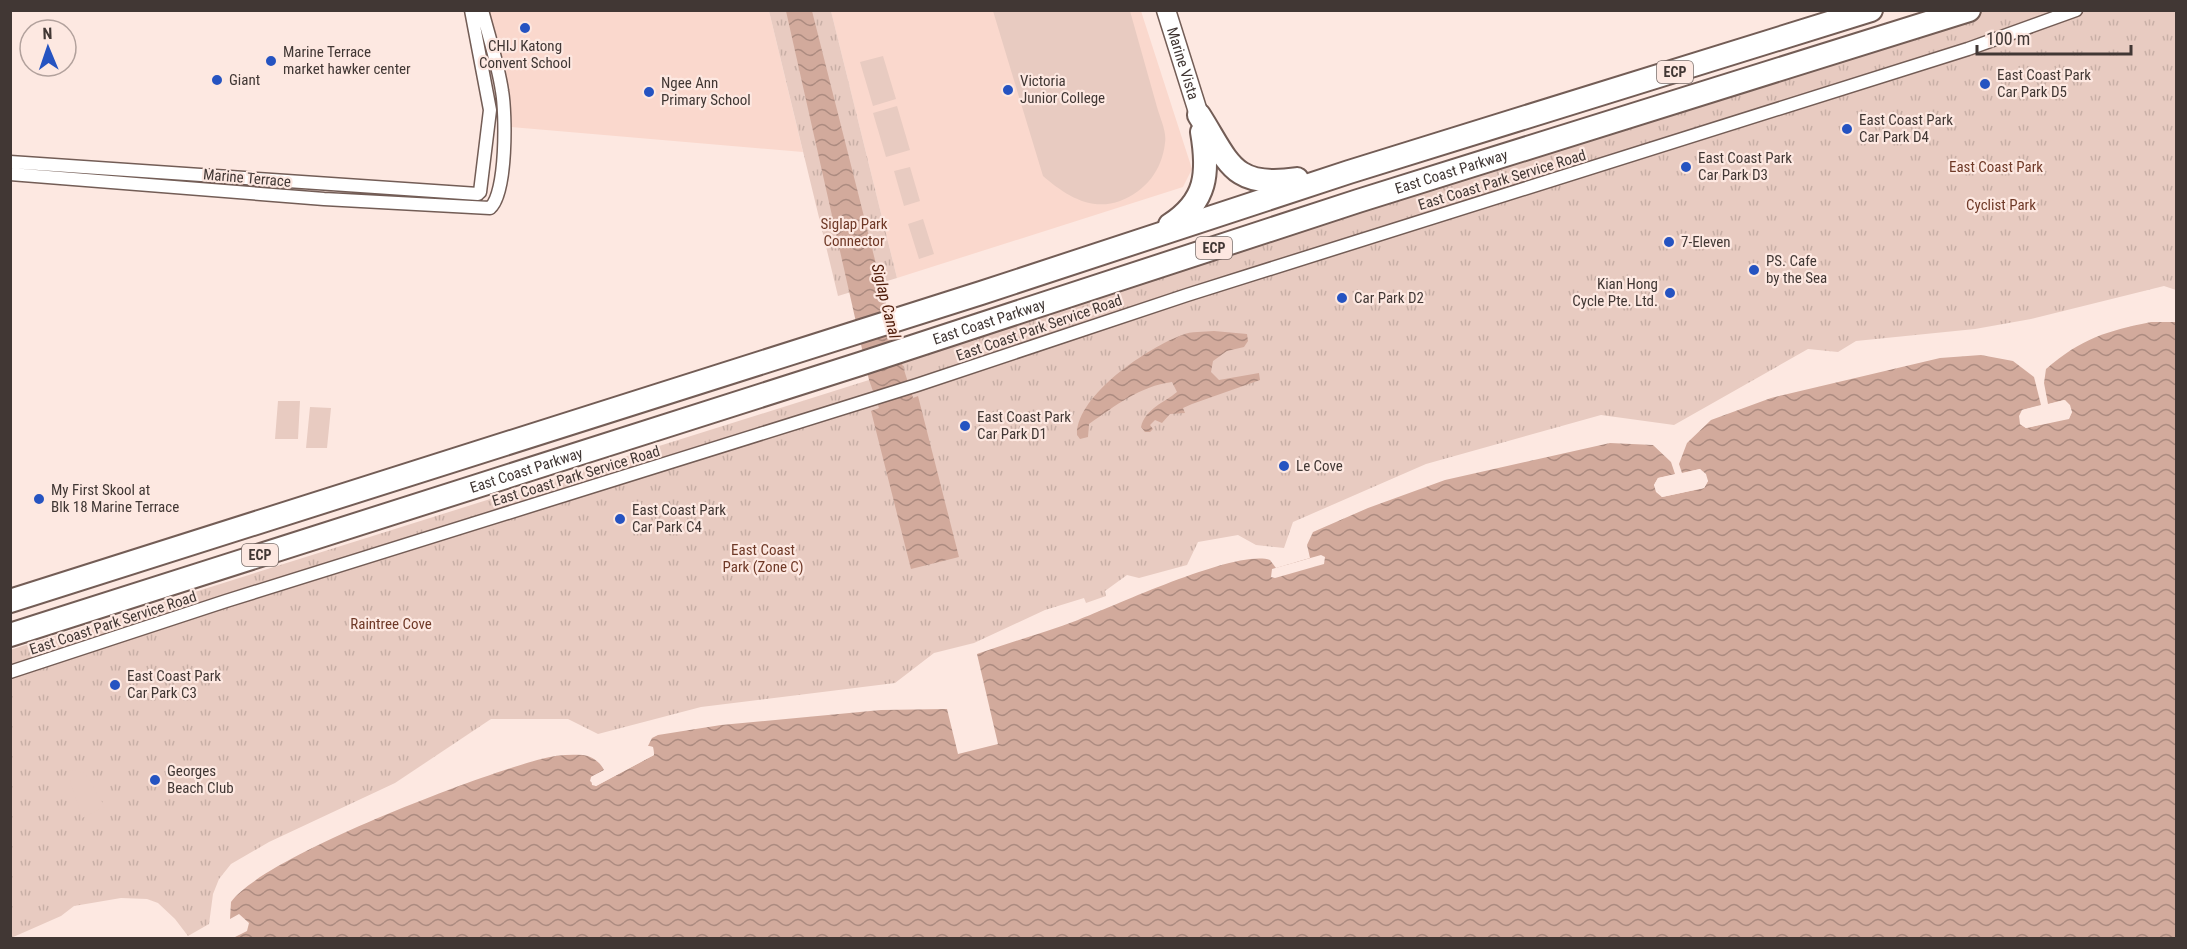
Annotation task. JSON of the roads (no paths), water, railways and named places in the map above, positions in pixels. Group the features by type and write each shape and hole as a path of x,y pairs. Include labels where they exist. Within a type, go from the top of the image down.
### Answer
{"highway":[{"name":"East Coast Parkway","path":"10,601 853,333 1349,171 1871,10"},
{"name":"East Coast Parkway","path":"10,634 860,364 1370,197 1968,10"},
{"path":"1199,116 1219,151 1243,176 1264,181 1282,181 1349,171"},
{"path":"1155,235 1190,210 1201,192 1206,158 1199,116"}],"street":[{"path":"471,10 490,110 477,202 482,208 493,206 502,170 504,103 482,10"},
{"name":"Marine Vista","path":"1166,10 1199,116"},
{"name":"East Coast Park Service Road","path":"10,672 917,385 1100,322 1968,49 2076,10"},
{"name":"Marine Terrace","path":"10,162 325,186 479,193"},
{"name":"Marine Terrace","path":"10,174 324,199 482,208"},
{"path":"479,193 492,192 495,198"}],"water":[{"path":"786,11 812,11 898,351 913,398 918,396 959,557 911,569 871,411 879,408 869,380"},
{"path":"2151,322 2176,322 2176,938 233,938 247,931 249,923 239,914 230,919 231,902 251,883 285,862 376,819 512,768 551,757 586,756 595,760 604,770 591,777 590,781 596,786 654,755 653,747 648,746 652,738 658,735 721,725 881,710 947,709 958,754 998,744 977,654 1065,625 1204,570 1254,559 1270,560 1276,568 1310,558 1307,545 1313,532 1368,508 1445,480 1610,443 1653,445 1671,462 1675,474 1658,478 1654,485 1662,497 1704,488 1708,481 1700,469 1682,473 1679,464 1687,443 1711,420 1771,398 1940,358 1981,355 2013,361 2034,377 2041,405 2022,410 2020,424 2026,428 2069,418 2072,412 2064,400 2048,404 2044,383 2046,369 2071,350 2096,337"},
{"path":"1214,331 1247,334 1248,341 1244,347 1227,351 1213,361 1211,372 1219,380 1259,373 1260,380 1192,404 1183,408 1185,413 1170,414 1162,423 1155,420 1150,425 1153,429 1145,432 1141,427 1147,415 1177,392 1172,382 1160,384 1139,392 1108,410 1089,424 1088,437 1080,439 1077,435 1080,420 1088,404 1117,374 1168,341 1189,333"}],"place":[{"name":"CHIJ Katong Convent School","path":"525,28"},
{"name":"Marine Terrace market hawker center","path":"271,61"},
{"name":"Giant","path":"217,80"},
{"name":"East Coast Park Car Park D5","path":"1985,84"},
{"name":"Victoria Junior College","path":"1008,90"},
{"name":"Ngee Ann Primary School","path":"649,92"},
{"name":"East Coast Park Car Park D4","path":"1847,129"},
{"name":"East Coast Park Car Park D3","path":"1686,167"},
{"name":"7-Eleven","path":"1669,242"},
{"name":"PS. Cafe by the Sea","path":"1754,270"},
{"name":"Kian Hong Cycle Pte. Ltd.","path":"1670,293"},
{"name":"Car Park D2","path":"1342,298"},
{"name":"East Coast Park Car Park D1","path":"965,426"},
{"name":"Le Cove","path":"1284,466"},
{"name":"My First Skool at Blk 18 Marine Terrace","path":"39,499"},
{"name":"East Coast Park Car Park C4","path":"620,519"},
{"name":"East Coast Park Car Park C3","path":"115,685"},
{"name":"Georges Beach Club","path":"155,780"}],"park label":[{"name":"East Coast Park","path":"1996,167"},
{"name":"Cyclist Park","path":"2001,205"},
{"name":"Siglap Park Connector","path":"854,232"},
{"name":"East Coast Park (Zone C)","path":"763,558"},
{"name":"Raintree Cove","path":"391,624"}],"water label":[{"name":"Siglap Canal","path":"886,301"}]}
